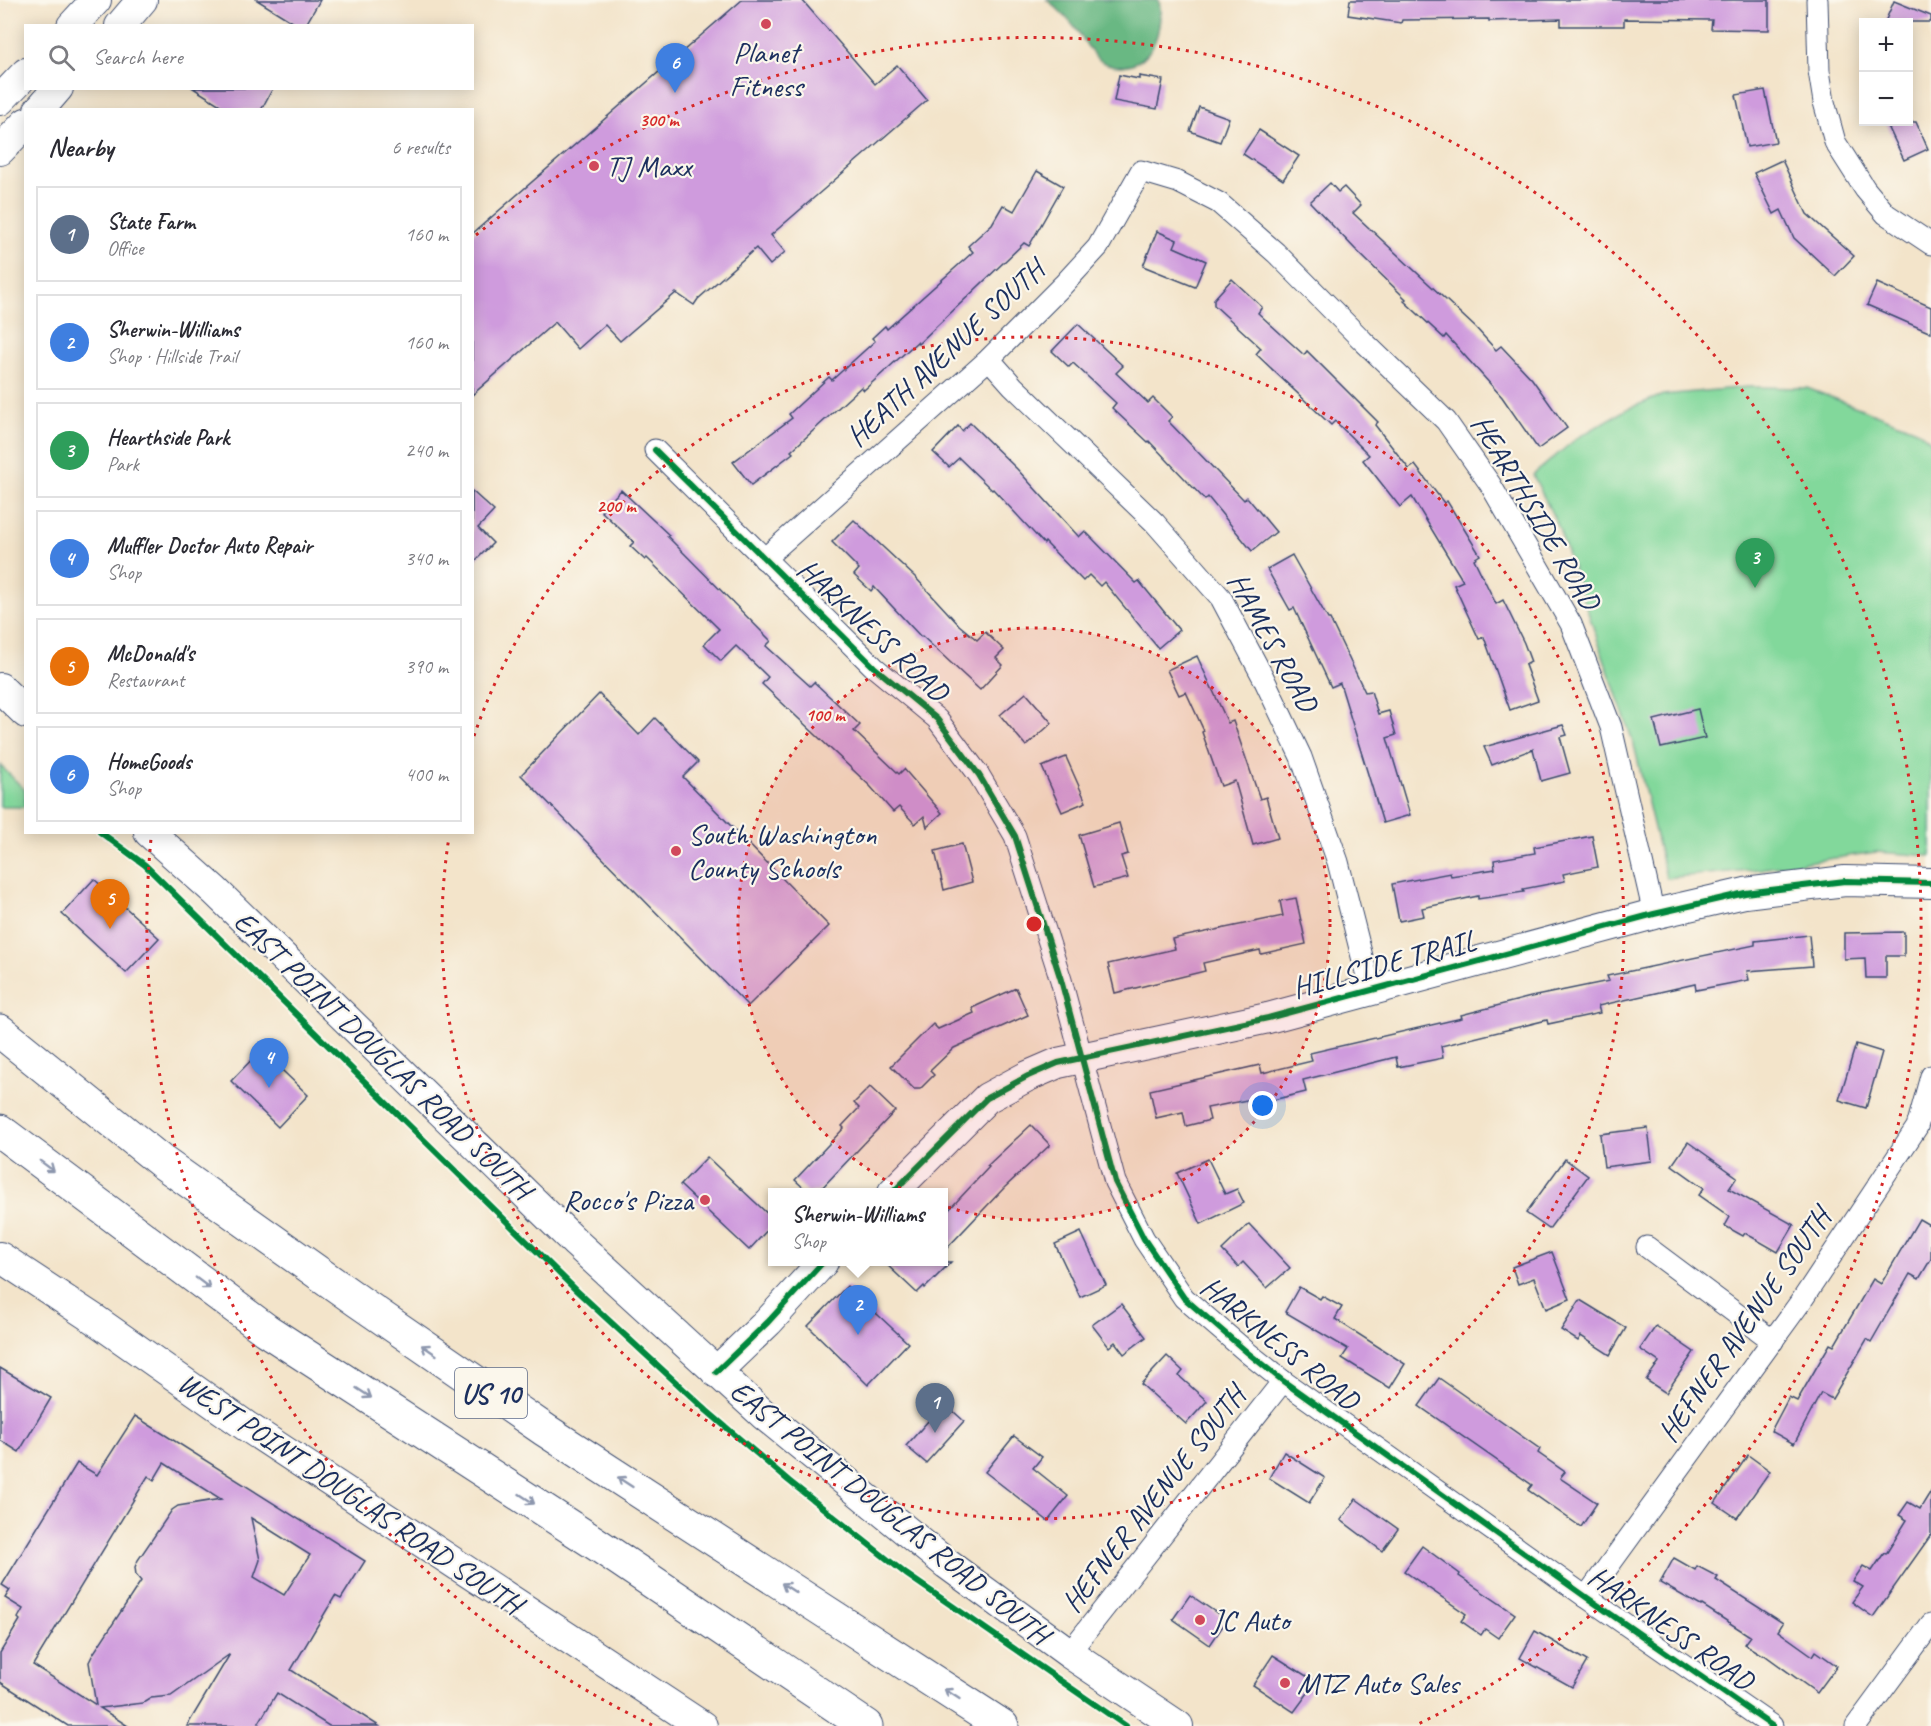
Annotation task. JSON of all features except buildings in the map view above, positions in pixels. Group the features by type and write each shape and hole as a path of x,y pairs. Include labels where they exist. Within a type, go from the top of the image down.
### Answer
{"highway":[{"name":"US 10","path":"0,1031 162,1162 358,1301 545,1430 1002,1726"},
{"name":"US 10","path":"0,1131 266,1330 598,1545 866,1726"}],"street":[{"path":"74,24 96,0"},
{"path":"122,24 142,0"},
{"path":"1817,0 1819,71 1824,102 1835,142 1865,189 1886,214 1931,244"},
{"path":"0,100 24,75"},
{"path":"41,108 56,90"},
{"path":"0,150 24,125"},
{"name":"HEATH AVENUE SOUTH","path":"764,559 989,359 1098,247 1141,171"},
{"name":"HEARTHSIDE ROAD","path":"1141,171 1178,182 1219,203 1276,253 1446,421 1490,483 1571,624 1611,727 1654,914"},
{"name":"HAMES ROAD","path":"989,359 1013,386 1155,523 1221,598 1263,677 1301,757 1338,862 1371,992"},
{"name":"HARKNESS ROAD","path":"655,450 874,667 937,719 979,775 1015,836 1061,980 1115,1182 1144,1239 1184,1298 1283,1381 1586,1597 1772,1726"},
{"path":"0,688 24,711"},
{"name":"EAST POINT DOUGLAS ROAD SOUTH","path":"151,834 215,891 542,1210 764,1414 946,1564 1069,1653 1178,1726"},
{"name":"HILLSIDE TRAIL","path":"896,1188 987,1098 1058,1063 1268,1018 1654,914 1745,893 1845,881 1931,883"},
{"name":"HEFNER AVENUE SOUTH","path":"1586,1597 1802,1300 1917,1127 1931,1076"},
{"path":"1647,1247 1773,1341"},
{"name":"WEST POINT DOUGLAS ROAD SOUTH","path":"0,1257 93,1318 255,1432 702,1726"},
{"path":"716,1372 768,1322 819,1266"},
{"name":"HEFNER AVENUE SOUTH","path":"1069,1653 1283,1381"},
{"path":"1857,1726 1931,1624"}],"green space":[{"path":"1047,0 1159,0 1160,20 1155,41 1148,53 1137,62 1124,66 1104,63 1090,50 1072,24"},
{"path":"1748,387 1807,388 1917,430 1931,441 1931,856 1876,852 1760,869 1666,878 1634,745 1558,526 1533,475 1577,438 1627,409 1663,395"},
{"path":"0,765 24,789 24,807 0,807"}],"cycle path":[{"path":"655,450 874,667 937,719 979,775 1015,836 1061,980 1115,1182 1144,1239 1184,1298 1283,1381 1586,1597 1772,1726"},
{"path":"103,834 145,865 577,1291 707,1411 789,1481 906,1574 1126,1726"},
{"path":"897,1188 987,1098 1058,1063 1268,1018 1654,914 1745,893 1845,881 1931,883"},
{"path":"716,1372 768,1322 819,1266"}],"place":[{"name":"Planet Fitness","path":"766,24"},
{"name":"HomeGoods","path":"675,93"},
{"name":"TJ Maxx","path":"594,166"},
{"name":"Hearthside Park","path":"1755,588"},
{"name":"South Washington County Schools","path":"676,851"},
{"name":"McDonald's","path":"110,929"},
{"name":"Muffler Doctor Auto Repair","path":"269,1088"},
{"name":"Rocco's Pizza","path":"705,1200"},
{"name":"Sherwin-Williams","path":"858,1335"},
{"name":"State Farm","path":"935,1433"},
{"name":"JC Auto","path":"1200,1620"},
{"name":"MTZ Auto Sales","path":"1285,1683"}]}
